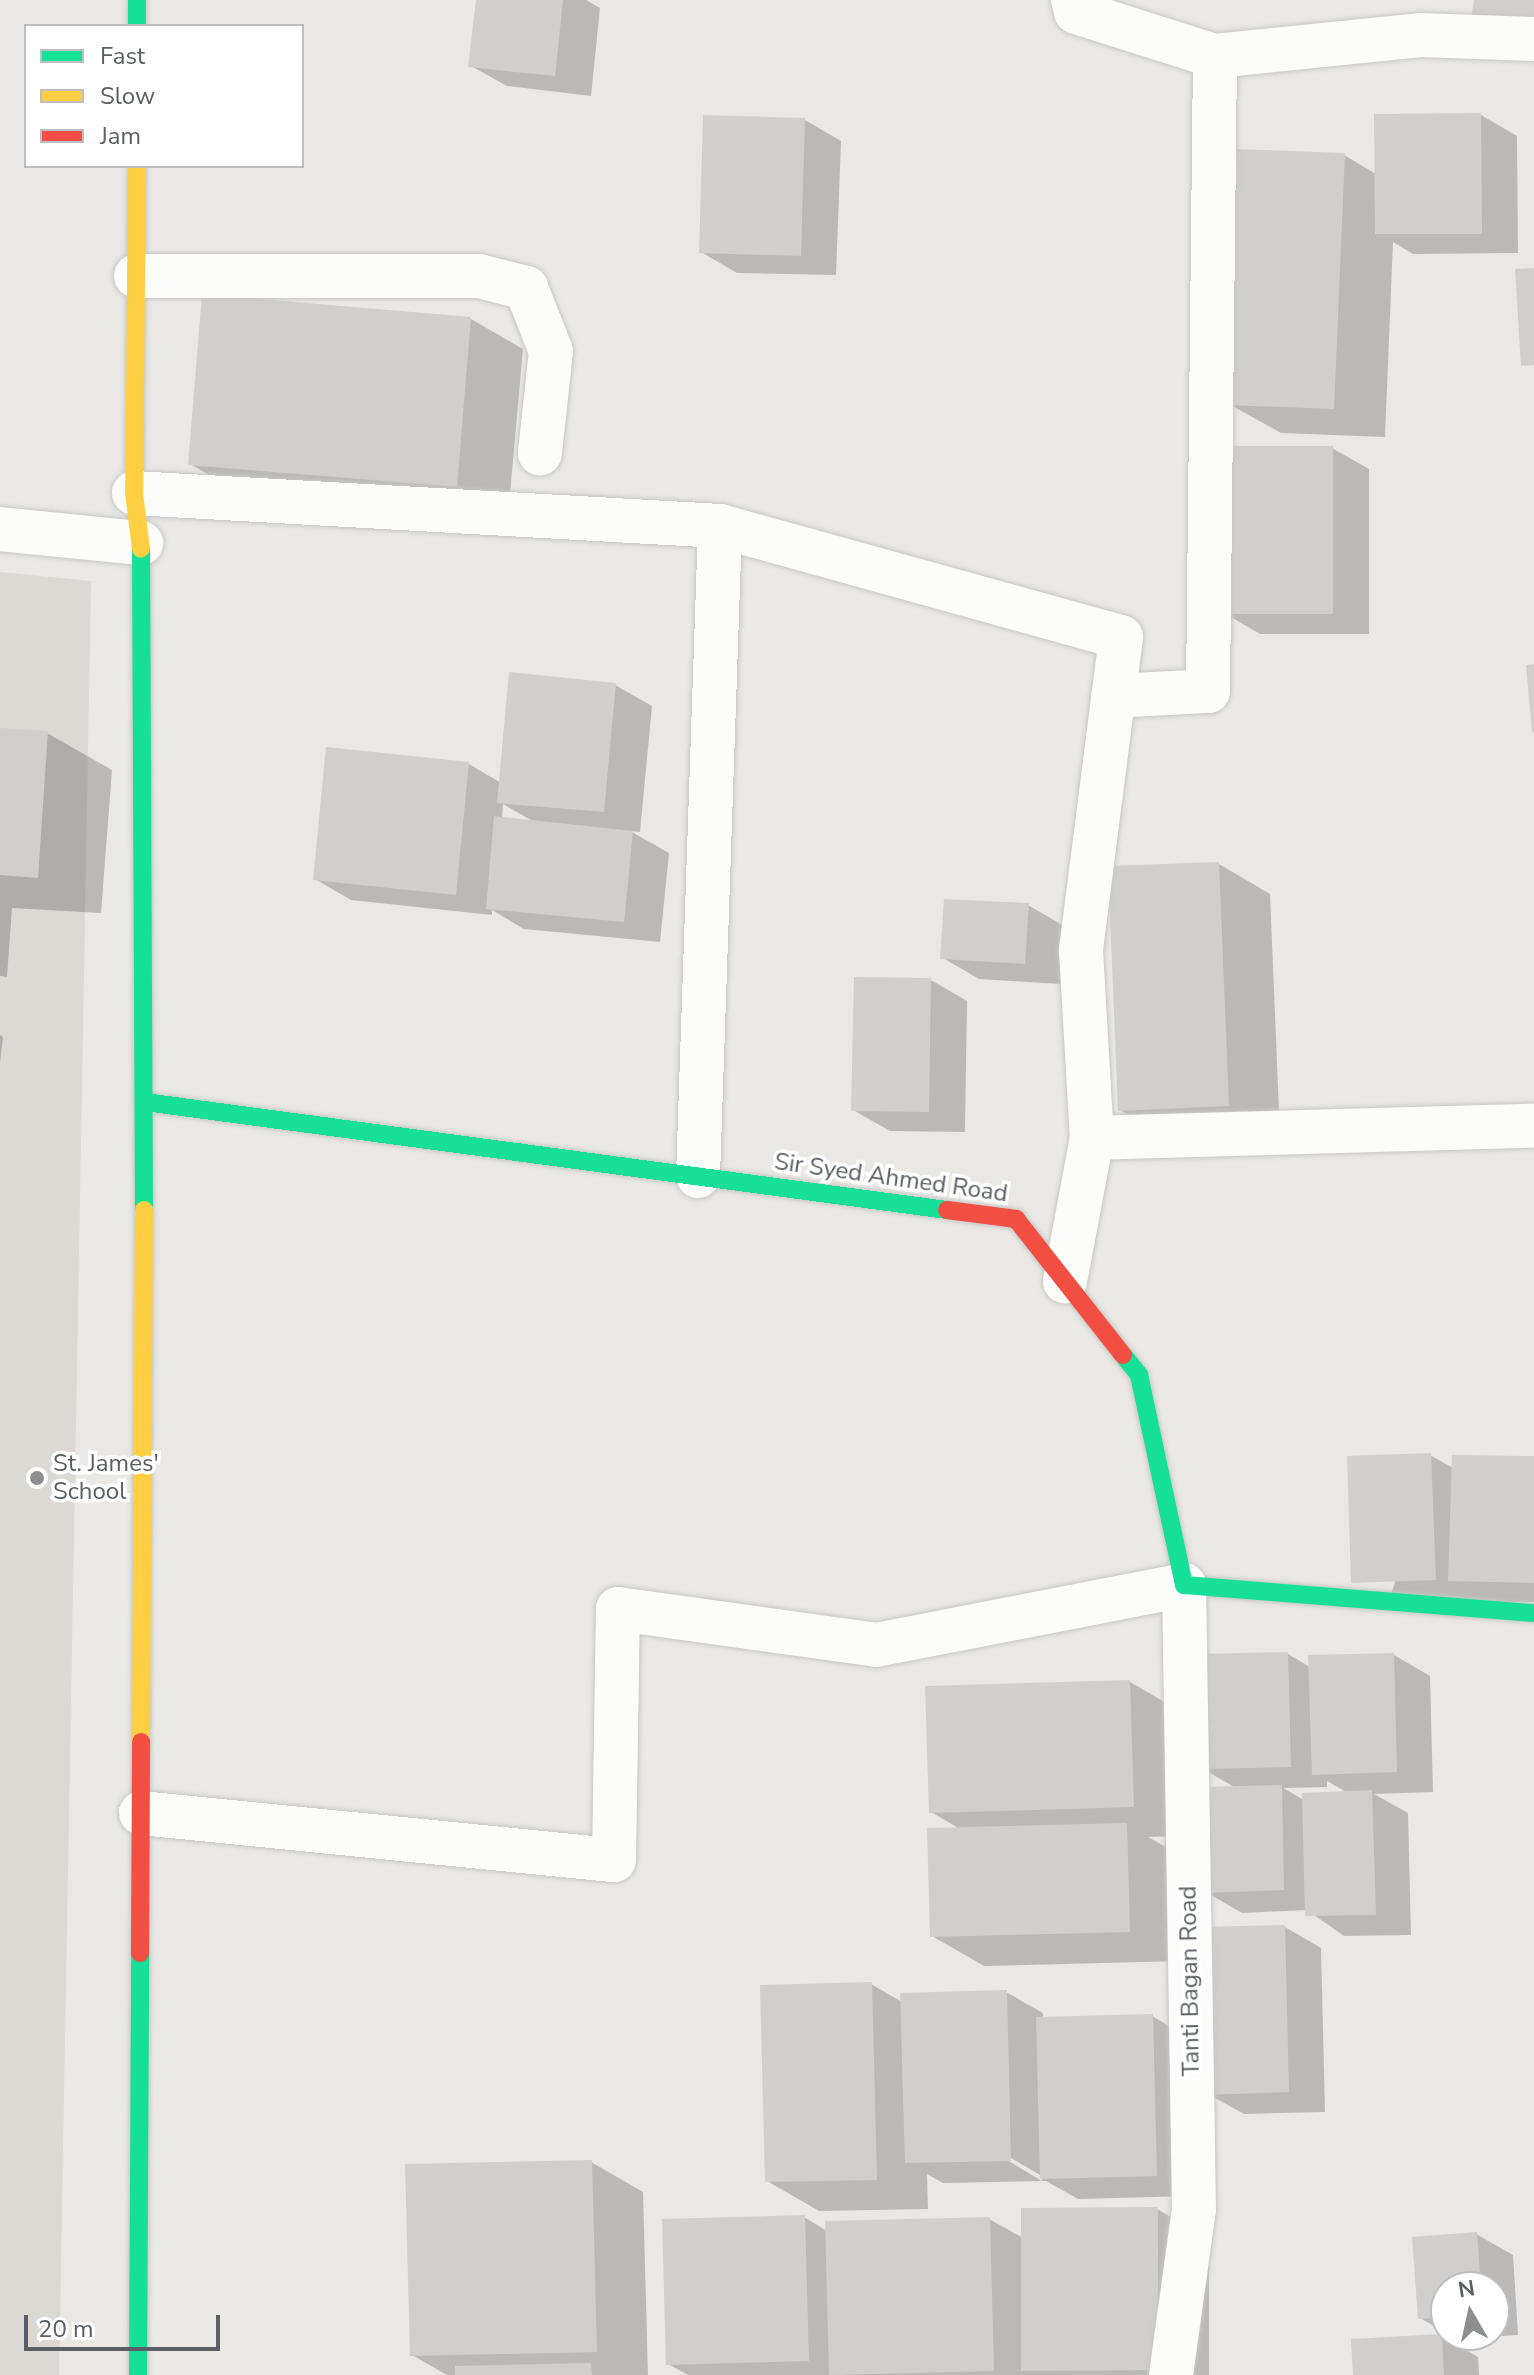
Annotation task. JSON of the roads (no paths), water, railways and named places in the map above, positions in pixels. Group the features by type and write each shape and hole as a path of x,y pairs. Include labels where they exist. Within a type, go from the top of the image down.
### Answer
{"street":[{"path":"137,0 137,24"},
{"path":"1073,0 1076,12 1215,56 1420,35 1534,39"},
{"path":"1113,696 1208,691 1215,56"},
{"path":"137,168 134,493 141,543 145,1102 138,2375"},
{"path":"136,276 479,276 526,288 551,351 540,453"},
{"path":"134,493 720,526 1121,637 1081,950 1092,1138 1065,1281"},
{"path":"698,1176 720,526"},
{"path":"0,529 141,543"},
{"name":"Sir Syed Ahmed Road","path":"145,1102 1016,1219 1139,1375 1184,1585"},
{"path":"1092,1138 1534,1126"},
{"path":"141,1813 614,1860 618,1609 876,1645 1184,1585 1534,1613"},
{"name":"Tanti Bagan Road","path":"1171,2375 1194,2209 1184,1585"}],"place":[{"name":"St. James' School","path":"37,1478"}]}
